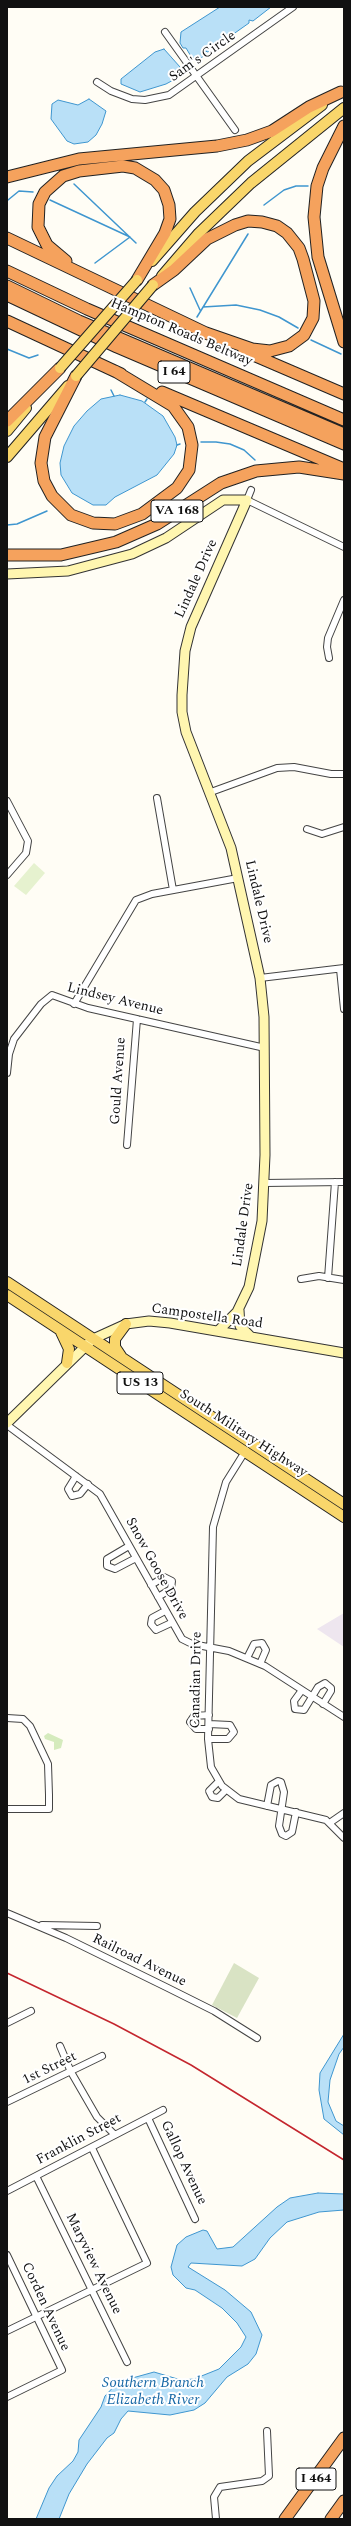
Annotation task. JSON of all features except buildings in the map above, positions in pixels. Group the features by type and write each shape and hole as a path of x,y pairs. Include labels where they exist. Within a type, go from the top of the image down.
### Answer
{"highway":[{"path":"7,177 79,159 217,146 247,140 272,130 309,107 343,91"},
{"path":"344,126 330,151 320,177 316,194 314,226 318,257 344,342"},
{"path":"89,278 46,245 38,227 39,204 45,192 63,176 79,171 123,166 135,168 155,180 164,190 169,204 170,219 165,233 137,280"},
{"path":"153,285 174,270 200,244 228,227 248,221 262,222 276,226 287,233 299,248 313,297 313,318 304,335 284,348 264,351 203,332"},
{"path":"7,238 203,332 344,394"},
{"name":"Hampton Roads Beltway","path":"7,271 87,309 344,420"},
{"path":"7,276 76,309 344,424"},
{"path":"7,286 87,324 344,434"},
{"name":"I 64","path":"7,295 117,347 344,444"},
{"path":"8,322 115,371 344,469"},
{"path":"7,420 60,368"},
{"path":"76,376 45,437 41,463 44,480 52,496 71,515 93,523 115,524 142,514 178,488 189,470 192,445 188,427 174,406 115,371"},
{"path":"238,373 344,414"},
{"name":"VA 168","path":"7,556 61,555 116,542 157,524 220,483 256,471 299,467 344,475"},
{"name":"I 464","path":"285,2519 344,2438"},
{"name":"I 464","path":"334,2515 344,2501"}],"main road":[{"path":"7,431 195,212 248,161 305,117 343,91"},
{"path":"7,457 199,233 251,183 344,108"},
{"name":"South Military Highway","path":"7,1282 344,1504"},
{"name":"South Military Highway","path":"7,1296 344,1517"},
{"path":"122,1358 115,1347 115,1339 126,1324"},
{"path":"60,1330 69,1349 67,1363"}],"street":[{"name":"Sam's Circle","path":"97,82 122,96 146,100 169,95 198,77 293,7"},
{"path":"164,32 235,130"},
{"name":"Lindale Drive","path":"218,1331 239,1308 249,1287 262,1221 264,1183 265,1048 260,978 231,848 211,792 182,720 184,661 191,627 251,490"},
{"path":"7,574 68,571 132,554 166,538 223,500 247,500 344,547"},
{"path":"329,658 327,646 328,638 344,600"},
{"path":"211,792 277,768 294,767 331,774 344,774"},
{"path":"157,798 173,890"},
{"path":"7,801 28,841 26,853 7,875"},
{"path":"307,829 322,834 344,828"},
{"path":"74,1004 136,900 147,895 238,878"},
{"path":"260,978 342,968 344,1009"},
{"name":"Lindsey Avenue","path":"7,1073 9,1054 14,1039 47,997 52,995 74,1004 265,1048"},
{"name":"Gould Avenue","path":"127,1145 137,1019"},
{"path":"328,1278 335,1182"},
{"path":"264,1183 344,1182"},
{"path":"301,1279 311,1276 344,1280"},
{"path":"239,1308 240,1326 250,1337"},
{"name":"Campostella Road","path":"7,1424 84,1346 93,1339 126,1324 149,1321 218,1331 344,1353"},
{"name":"Snow Goose Drive","path":"7,1424 100,1494 171,1622 182,1639 192,1644 210,1647 248,1658 344,1717"},
{"name":"Canadian Drive","path":"251,1443 226,1482 213,1527 208,1739 209,1758 218,1781 226,1790 239,1799 282,1810 320,1817 331,1822"},
{"path":"76,1476 68,1489 72,1496 80,1494 88,1484"},
{"path":"129,1546 107,1559 107,1566 115,1569 136,1558"},
{"path":"151,1585 164,1577 172,1581 171,1589 158,1597"},
{"path":"165,1610 152,1618 151,1624 156,1630 171,1622"},
{"path":"248,1658 254,1644 262,1643 266,1650 260,1664"},
{"path":"302,1690 293,1705 298,1711 304,1710 322,1684 329,1684 331,1691 323,1704"},
{"path":"208,1739 228,1739 234,1732 230,1725 196,1729 190,1722 194,1716 209,1715"},
{"path":"7,1718 23,1719 30,1726 48,1764 49,1809 7,1808"},
{"path":"218,1781 209,1791 212,1797 218,1798 226,1790"},
{"path":"267,1806 271,1785 278,1781 282,1782 284,1792 279,1828 282,1834 286,1836 292,1832 296,1812"},
{"path":"343,1834 331,1822 344,1813"},
{"name":"Railroad Avenue","path":"7,1914 37,1925 207,2008 257,2038"},
{"path":"37,1925 98,1926"},
{"path":"7,2023 31,2011"},
{"path":"60,2046 72,2072 97,2117 114,2134"},
{"name":"1st Street","path":"7,2102 72,2072 102,2056"},
{"name":"Franklin Street","path":"7,2191 92,2148 114,2134 163,2110"},
{"name":"Gallop Avenue","path":"148,2118 195,2218"},
{"path":"7,2331 147,2263 92,2148"},
{"name":"Maryview Avenue","path":"36,2176 127,2362"},
{"name":"Corden Avenue","path":"7,2397 62,2370 8,2259"},
{"path":"216,2519 214,2497 220,2487 262,2481 268,2476 267,2431"}],"shaded area":[{"path":"344,1613 344,1647 317,1629"}],"green space":[{"path":"34,863 45,873 26,895 14,886"},
{"path":"48,1733 63,1740 61,1748 54,1750 54,1742 45,1739 44,1736"},
{"path":"234,1963 259,1978 237,2018 212,2005"}],"water":[{"path":"220,7 271,7 253,21 249,20 249,23 208,52 205,51 206,54 201,58 192,58 186,48 183,48 180,43 181,32"},
{"path":"164,49 180,67 180,73 177,78 166,84 140,92 121,84 121,79 155,52"},
{"path":"89,99 106,111 102,124 96,135 88,142 74,144 67,141 51,119 52,104 58,100 78,105"},
{"path":"120,395 142,401 163,416 175,437 177,445 174,454 157,475 115,497 106,505 93,505 72,493 61,475 60,463 64,446 74,426 87,411 101,399"},
{"path":"344,2034 344,2047 339,2054 330,2080 328,2102 336,2121 344,2126 344,2135 324,2119 319,2090 320,2073"},
{"name":"Southern Branch Elizabeth River","path":"318,2193 344,2194 344,2210 319,2212 287,2222 270,2238 255,2259 242,2266 191,2263 188,2267 225,2290 251,2312 262,2335 256,2354 248,2364 227,2377 205,2403 194,2410 170,2415 128,2411 121,2419 114,2433 107,2438 87,2464 69,2494 59,2519 36,2519 49,2488 57,2476 73,2461 78,2452 79,2440 101,2407 105,2396 118,2382 154,2372 181,2380 194,2379 219,2369 241,2347 246,2337 237,2323 222,2308 195,2290 186,2288 173,2275 171,2267 177,2245 186,2237 203,2230 207,2231 217,2249 233,2247 277,2207 290,2198"}],"waterway":[{"path":"74,184 136,243"},
{"path":"264,205 284,190 296,186 308,186"},
{"path":"8,200 19,191 33,192"},
{"path":"50,200 130,237"},
{"path":"197,317 248,234"},
{"path":"95,263 130,237"},
{"path":"190,288 200,310"},
{"path":"203,307 236,305 260,310 279,317 298,328"},
{"path":"311,340 341,354"},
{"path":"7,349 29,358 38,355"},
{"path":"111,390 114,396"},
{"path":"201,442 230,444 244,450 255,460"},
{"path":"7,525 17,524 47,511"}],"railway":[{"path":"7,1973 114,2024 191,2065 344,2160"}]}
